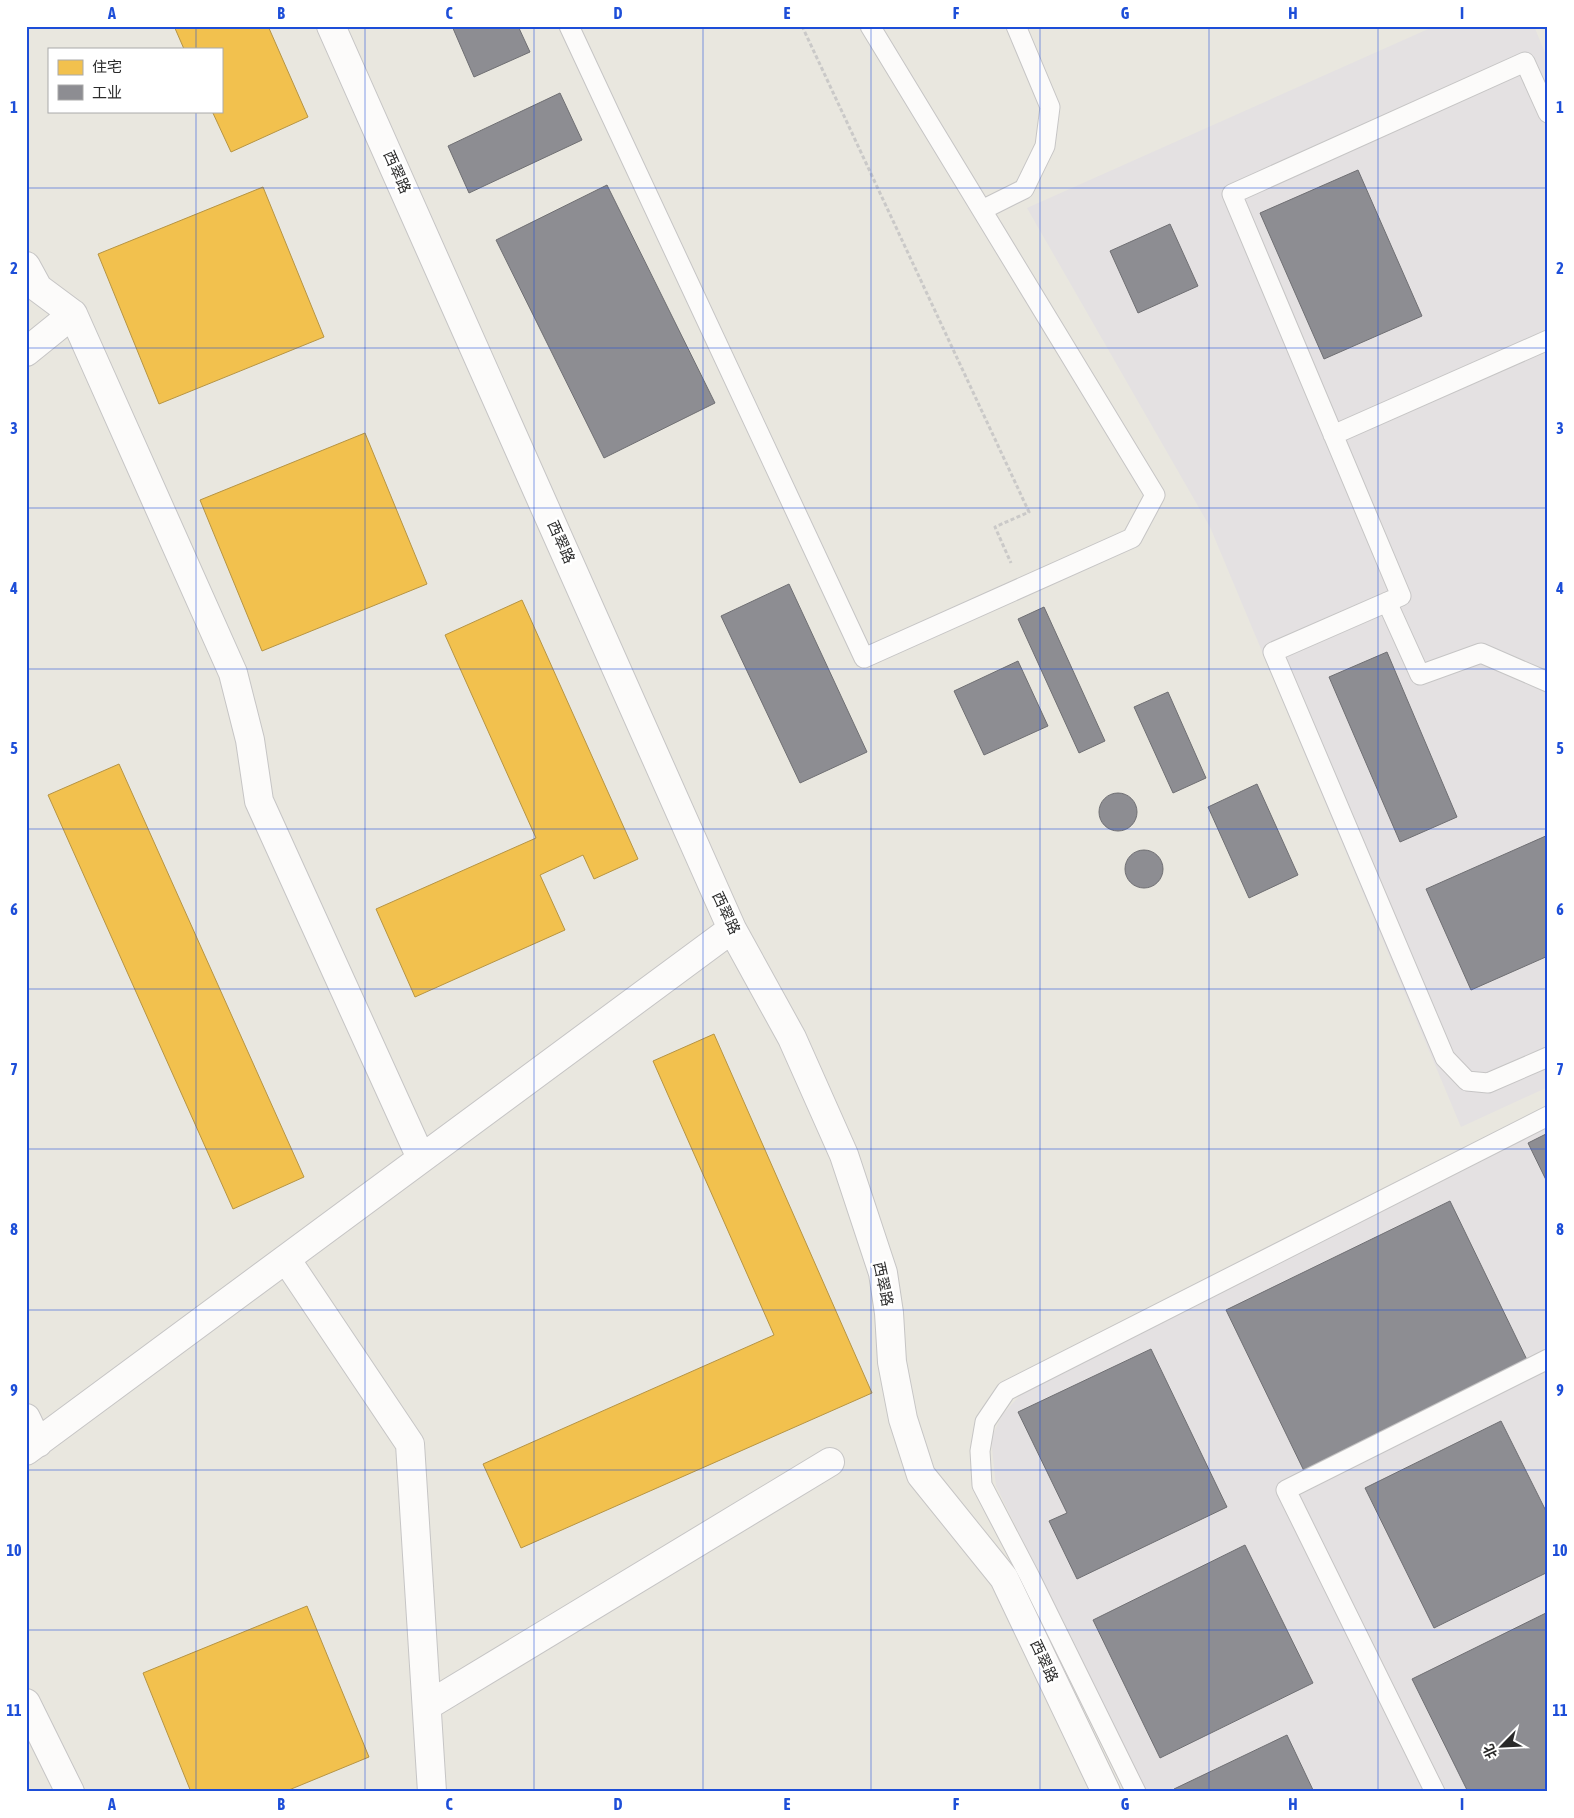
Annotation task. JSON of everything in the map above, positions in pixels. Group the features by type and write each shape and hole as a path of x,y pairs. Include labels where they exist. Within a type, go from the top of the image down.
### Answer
{"street":[{"name":"西翠路","path":"331,26 732,929 792,1038 844,1155 883,1273 889,1313 892,1362 902,1419 921,1475 1004,1578 1106,1792"},
{"path":"26,266 38,288 73,314 233,673 250,740 259,802 421,1158"},
{"path":"26,352 73,314"},
{"path":"26,1418 32,1447 732,929"},
{"path":"286,1259 410,1444 432,1792"},
{"path":"427,1706 830,1462"},
{"path":"26,1703 70,1792"}],"lane":[{"path":"569,26 864,658 1132,538 1155,495 870,26"},
{"path":"982,210 1024,188 1045,146 1050,107 1016,26"},
{"path":"1548,113 1525,62 1232,194 1401,596 1273,652 1445,1058 1467,1081 1488,1084 1548,1057"},
{"path":"1333,435 1548,340"},
{"path":"1387,602 1420,675 1481,654 1548,682"},
{"path":"1136,1792 1029,1575 982,1485 980,1451 985,1422 1006,1390 1548,1116"},
{"path":"1436,1792 1286,1490 1548,1359"}],"path":[{"path":"802,26 1029,512 995,527 1022,588"}],"shaded area":[{"path":"1435,26 1534,26 1548,60 1548,1087 1461,1127 1210,527 1027,208"},
{"path":"1548,1125 1548,1792 1146,1792 996,1486 991,1439 1002,1415 1023,1392"}],"building: 住宅":[{"path":"174,26 268,26 308,117 231,152 212,112 222,112 222,48 184,48"},
{"path":"263,187 324,337 159,404 98,254"},
{"path":"365,433 427,584 262,651 200,500"},
{"path":"522,600 638,859 594,879 583,855 540,875 565,930 415,997 376,909 536,838 445,635"},
{"path":"119,764 304,1177 233,1209 48,795"},
{"path":"714,1034 872,1393 521,1548 483,1464 774,1335 653,1061"},
{"path":"307,1606 369,1757 284,1792 191,1792 143,1673"}],"building: 工业":[{"path":"452,26 518,26 530,52 474,77"},
{"path":"560,93 582,140 469,193 448,146"},
{"path":"1358,170 1422,316 1324,359 1260,213"},
{"path":"607,185 715,403 604,458 496,240"},
{"path":"1170,224 1198,286 1138,313 1110,251"},
{"path":"789,584 867,752 800,783 721,616"},
{"path":"1044,607 1105,741 1079,753 1018,619"},
{"path":"1387,652 1457,817 1400,842 1329,677"},
{"path":"1018,661 1048,726 984,755 954,691"},
{"path":"1168,692 1206,778 1173,793 1134,707"},
{"path":"1257,784 1298,875 1249,898 1208,807"},
{"path":"1118,793 1125,794 1131,799 1136,805 1136,819 1131,825 1125,830 1118,831 1111,830 1105,825 1100,819 1099,812 1100,805 1105,799 1111,794"},
{"path":"1548,835 1548,956 1471,990 1426,889"},
{"path":"1144,850 1157,856 1163,869 1157,882 1144,888 1131,882 1125,869 1131,856"},
{"path":"1548,1133 1548,1184 1528,1143"},
{"path":"1450,1201 1529,1364 1305,1473 1226,1310"},
{"path":"1151,1349 1227,1507 1077,1579 1049,1521 1067,1513 1018,1412"},
{"path":"1501,1421 1548,1515 1548,1572 1434,1628 1365,1488"},
{"path":"1245,1545 1313,1683 1160,1758 1093,1620"},
{"path":"1548,1612 1548,1792 1468,1792 1412,1679"},
{"path":"1287,1735 1314,1792 1176,1792 1174,1789"}]}
